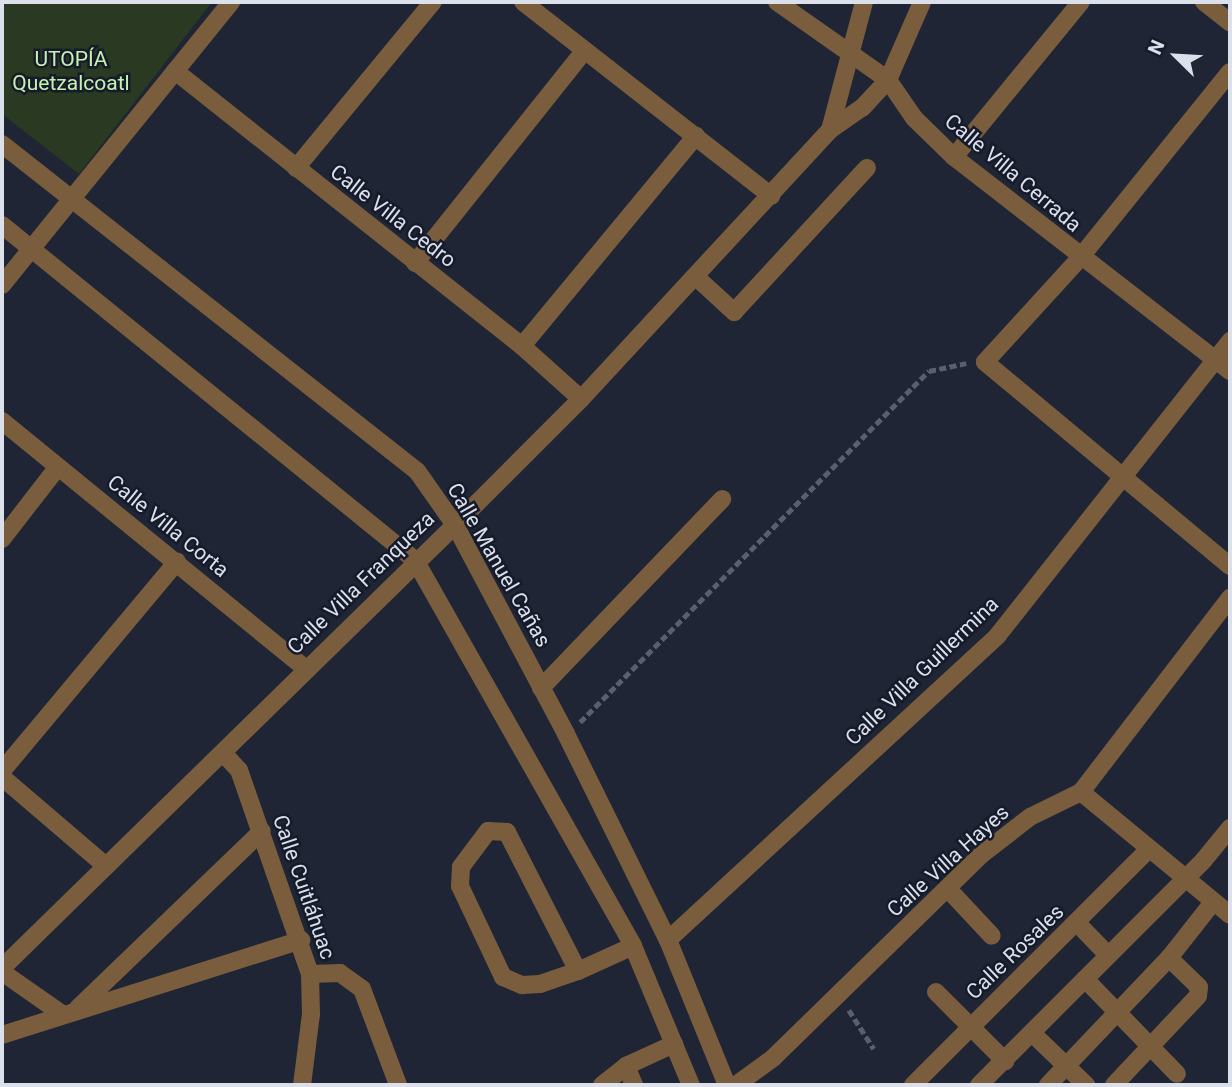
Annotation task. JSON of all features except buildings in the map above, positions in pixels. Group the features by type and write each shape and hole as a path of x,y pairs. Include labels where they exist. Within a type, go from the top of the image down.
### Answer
{"street":[{"path":"2,285 231,2"},
{"path":"296,168 433,2"},
{"path":"523,2 771,196"},
{"name":"Calle Villa Cerrada","path":"777,2 888,80 914,118 954,157 1080,258 1230,370"},
{"name":"Calle Villa Franqueza","path":"830,130 852,56 864,2"},
{"name":"Calle Villa Franqueza","path":"2,970 223,753 305,668 415,560 455,525 696,277 830,130 888,80 922,2"},
{"path":"954,157 1081,2"},
{"path":"1204,2 1230,22"},
{"path":"415,263 584,51"},
{"name":"Calle Villa Cedro","path":"175,72 522,346 580,399"},
{"path":"1230,72 1080,258 985,362 1230,566"},
{"path":"522,346 696,136"},
{"name":"Calle Manuel Cañas","path":"2,144 417,471 455,525 566,734 668,940 727,1085"},
{"path":"696,277 734,312 867,168"},
{"path":"2,225 415,560 633,946 691,1085"},
{"name":"Calle Villa Guillermina","path":"668,940 998,635 1230,341"},
{"name":"Calle Villa Corta","path":"2,421 305,668"},
{"path":"2,539 57,468"},
{"path":"541,688 722,499"},
{"path":"2,771 177,562"},
{"name":"Calle Villa Hayes","path":"736,1085 773,1058 948,889 1030,817 1081,793 1230,598"},
{"name":"Calle Cuitláhuac","path":"223,753 239,770 302,940 310,974 311,1014 303,1085"},
{"path":"2,776 106,866"},
{"path":"1081,793 1230,915"},
{"path":"979,1085 1033,1034 1230,828"},
{"path":"70,1011 262,831"},
{"path":"578,971 507,832 488,831 461,867 460,886 503,977 522,985 540,984 578,971 633,946"},
{"name":"Calle Rosales","path":"912,1085 1148,850"},
{"path":"948,889 992,936"},
{"path":"1048,1085 1169,958 1213,902"},
{"path":"1077,923 1107,954"},
{"path":"2,1035 70,1011 97,1008 302,940"},
{"path":"1114,1085 1150,1051 1198,996 1199,987 1169,958"},
{"path":"2,970 70,1011"},
{"path":"310,974 340,973 362,989 398,1085"},
{"path":"1085,979 1150,1051 1177,1074"},
{"path":"936,992 1004,1061"},
{"path":"1033,1034 1086,1085"},
{"path":"602,1085 626,1066 674,1044"},
{"path":"626,1066 634,1085"}],"path":[{"path":"566,734 598,707 929,371 985,362"},
{"path":"841,994 874,1049"}],"green space":[{"name":"UTOPÍA Quetzalcoatl","path":"2,2 212,2 79,174 2,114"}]}
